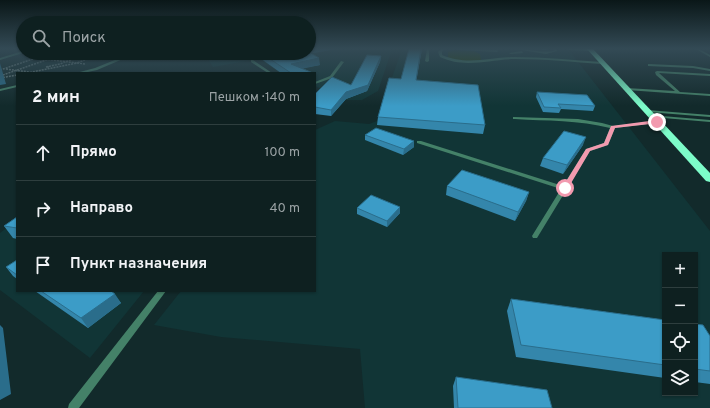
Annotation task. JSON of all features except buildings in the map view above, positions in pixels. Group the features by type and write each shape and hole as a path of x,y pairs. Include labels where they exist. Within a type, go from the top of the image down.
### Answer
{"highway":[{"path":"607,68 710,179"}],"lane":[{"path":"82,72 96,68"},
{"path":"316,83 331,77 338,68"},
{"path":"699,68 710,70"},
{"path":"679,93 657,74 657,72 710,75"},
{"path":"0,90 16,86"},
{"path":"627,89 710,95"},
{"path":"652,116 710,121"},
{"path":"515,118 587,122 604,124 613,127 652,116 710,116"},
{"path":"535,236 588,150 606,144 613,127"},
{"path":"418,142 565,188"},
{"path":"73,408 161,292"}],"path":[{"path":"0,77 22,68"},
{"path":"0,70 5,69 31,72 52,68"},
{"path":"0,77 16,75"}],"shaded area":[{"path":"273,68 386,68 378,91 362,100 346,100 316,86 316,72 279,72"},
{"path":"395,68 583,68 710,231 710,408 365,408 360,349 221,337 154,325 180,292 316,292 316,130 335,121 369,124 377,121"},
{"path":"16,221 16,292 143,292 90,358 0,290 0,233"}],"route":[{"path":"565,188 588,150 606,144 613,127 657,122"}]}
